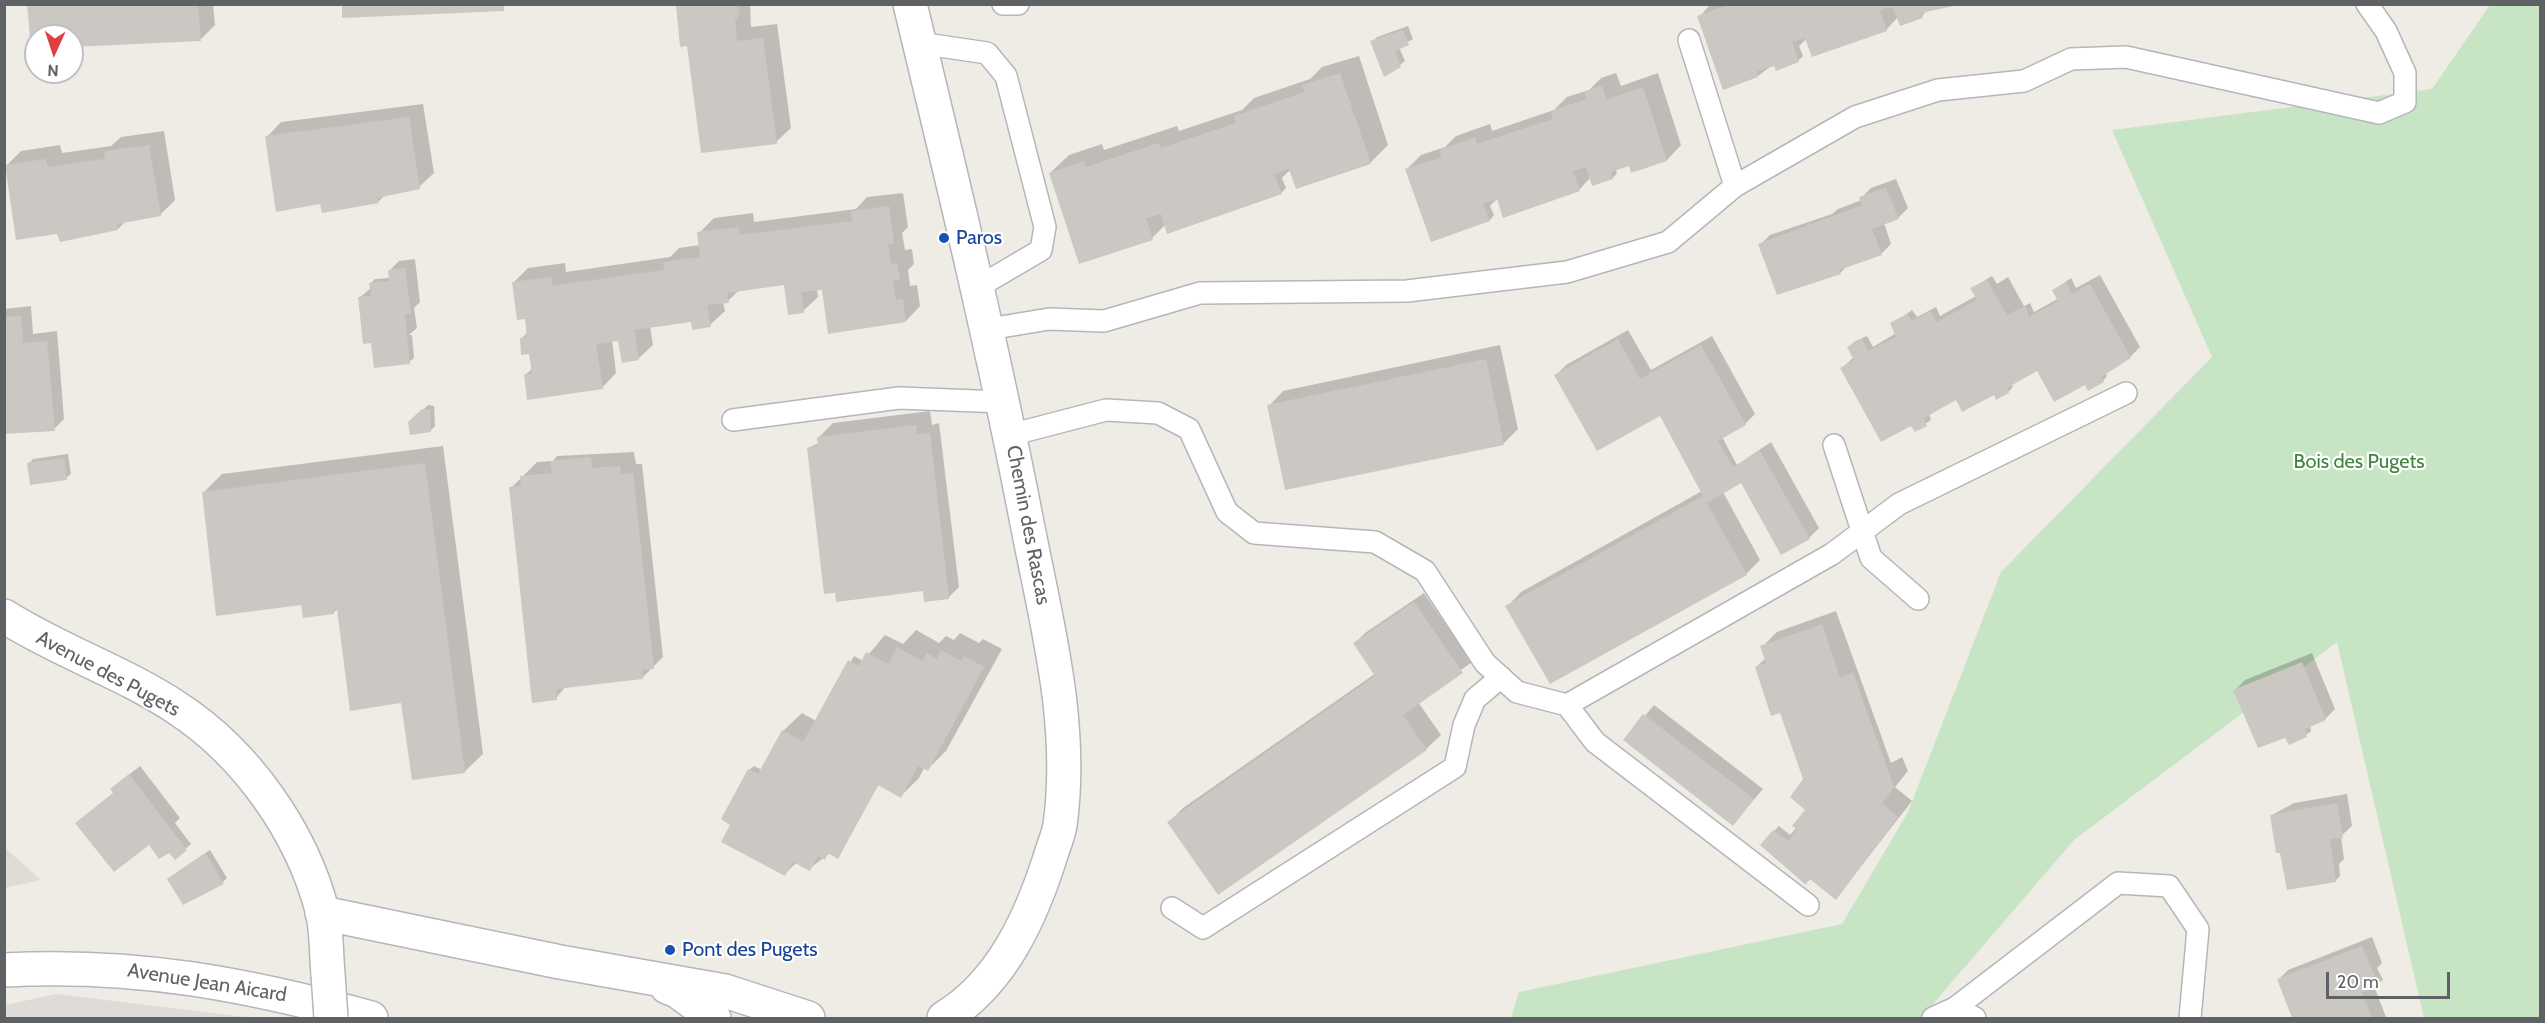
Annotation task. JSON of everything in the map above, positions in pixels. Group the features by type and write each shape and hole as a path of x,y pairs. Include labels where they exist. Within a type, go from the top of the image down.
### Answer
{"street":[{"name":"Chemin des Rascas","path":"910,4 989,329 1059,687 1063,769 1060,827 1042,881 1020,934 993,975 961,1008 944,1018"},
{"name":"Avenue des Pugets","path":"4,616 30,633 176,708 221,742 256,780 310,871 322,913 331,1018"},
{"path":"322,913 725,991 808,1018"},
{"name":"Avenue Jean Aicard","path":"4,970 55,967 189,976 281,993 371,1018"},
{"path":"640,976 677,991 714,1018"}],"lane":[{"path":"1003,4 1018,4"},
{"path":"989,329 1048,319 1104,321 1200,293 1407,291 1567,272 1668,242 1735,186 1854,117 1938,90 2024,81 2071,59 2126,57 2379,113 2405,102 2405,73 2386,32 2367,4"},
{"path":"1689,40 1735,186"},
{"path":"920,43 987,53 1006,76 1045,227 1041,250 978,287"},
{"path":"1567,705 1832,554 1899,504 2126,393"},
{"path":"734,420 899,398 1003,402"},
{"path":"1010,435 1106,410 1158,413 1189,429 1227,512 1254,533 1375,542 1425,571 1485,663 1517,692 1567,705 1595,742 1808,906"},
{"path":"1834,445 1871,558 1918,599"},
{"path":"1172,908 1203,928 1455,767 1464,725 1475,699 1501,677"},
{"path":"1933,1018 1955,1008 2118,883 2169,886 2198,929 2190,1018"},
{"path":"1955,1008 1976,1018"}],"shaded area":[{"path":"5,848 41,880 5,888"},
{"path":"56,994 246,1018 5,1018 5,1005"}],"green space":[{"name":"Bois des Pugets","path":"2490,5 2540,5 2540,1018 2424,1018 2337,642 2074,840 1921,1018 1511,1018 1519,992 1842,924 1908,812 2001,572 2212,357 2112,130 2432,89"}],"building":[{"path":"27,4 198,4 201,41 84,46 84,24 29,24"},
{"path":"342,4 504,4 504,11 342,18"},
{"path":"676,4 739,4 737,8 740,13 735,21 737,41 763,38 777,144 701,153 687,46 680,47"},
{"path":"1730,4 1958,5 1921,13 1923,18 1900,26 1893,8 1885,8 1880,11 1887,31 1812,57 1805,38 1792,42 1799,62 1776,71 1774,66 1757,71 1758,77 1723,90 1697,16"},
{"path":"1403,30 1409,45 1395,51 1401,67 1384,77 1370,41"},
{"path":"1340,73 1371,164 1296,189 1289,169 1274,174 1282,194 1167,234 1161,214 1146,218 1153,240 1079,264 1049,173 1084,161 1086,167 1159,143 1161,148 1236,123 1234,116 1305,92 1302,85"},
{"path":"1602,86 1606,100 1643,87 1667,161 1631,173 1629,166 1611,172 1613,179 1592,186 1586,167 1573,171 1580,191 1503,218 1497,199 1483,204 1490,221 1431,242 1405,169 1441,158 1440,150 1475,137 1477,144 1553,119 1551,111 1587,99 1584,92"},
{"path":"409,117 420,189 377,198 379,203 322,213 320,204 276,212 265,136"},
{"path":"149,145 161,216 117,224 118,230 60,242 57,234 16,240 5,165 46,159 48,167 104,159 105,151"},
{"path":"1886,188 1899,219 1872,229 1882,255 1839,270 1841,274 1777,295 1758,244 1862,205 1859,197"},
{"path":"889,206 894,243 888,245 891,264 897,263 900,280 893,281 896,300 903,299 906,322 828,334 822,290 801,292 804,313 788,315 784,285 727,293 729,303 707,305 711,327 692,330 691,322 634,330 639,360 622,363 618,341 596,344 603,389 527,400 524,374 532,374 529,354 521,355 520,338 527,337 525,319 517,320 512,282 551,277 552,286 664,270 663,262 700,257 697,232 739,227 740,235 852,221 851,211"},
{"path":"405,268 411,314 405,314 410,364 374,368 371,343 363,344 358,297 371,296 369,283 389,281 388,270"},
{"path":"1987,280 2007,315 2025,306 2029,317 2058,301 2052,290 2066,282 2072,294 2090,284 2131,358 2101,377 2104,382 2088,391 2085,385 2054,402 2037,371 2007,388 2009,393 1996,400 1994,395 1962,412 1956,400 1924,418 1927,426 1915,432 1911,426 1881,442 1840,368 1854,360 1847,347 1862,339 1868,351 1896,337 1890,323 1907,314 1912,321 1930,311 1937,322 1977,300 1970,288"},
{"path":"21,316 23,343 47,341 55,431 4,434 4,317"},
{"path":"1618,339 1640,379 1701,345 1746,425 1718,441 1733,467 1760,451 1810,539 1781,555 1741,483 1707,503 1747,575 1550,684 1505,606 1703,496 1660,416 1597,451 1554,375"},
{"path":"1486,359 1504,445 1285,490 1267,405"},
{"path":"422,409 430,410 431,432 410,435 408,422"},
{"path":"916,425 917,435 930,433 949,599 924,602 923,591 836,602 835,593 824,594 807,448 818,446 817,437"},
{"path":"591,457 592,468 620,466 621,474 633,473 654,669 642,670 643,679 556,689 557,700 532,703 509,487 521,486 520,476 552,473 550,461"},
{"path":"64,458 67,480 30,485 27,463"},
{"path":"425,463 465,773 412,780 401,703 350,711 337,609 334,610 334,614 303,618 301,605 216,616 202,492"},
{"path":"1414,602 1463,673 1403,715 1427,750 1218,895 1167,822 1375,676 1353,643"},
{"path":"1822,624 1840,678 1853,673 1894,787 1882,803 1898,817 1836,900 1811,880 1807,881 1806,885 1760,845 1773,830 1788,841 1797,829 1792,826 1805,810 1790,797 1803,779 1780,713 1771,716 1755,667 1766,663 1760,646"},
{"path":"897,647 922,661 927,653 937,659 941,650 961,661 964,656 984,667 928,771 918,766 901,798 878,785 838,859 828,853 825,860 818,856 810,871 793,862 785,876 721,842 730,825 721,819 748,769 758,774 782,730 803,742 848,660 859,666 866,652 888,664"},
{"path":"2302,662 2326,720 2305,729 2307,737 2289,745 2285,738 2258,748 2233,690"},
{"path":"1643,714 1754,799 1733,826 1623,740"},
{"path":"129,774 187,850 175,860 169,853 159,859 149,845 114,872 75,823 113,793 110,789"},
{"path":"2337,803 2343,838 2330,839 2336,882 2287,890 2280,853 2276,853 2270,815"},
{"path":"205,853 224,884 183,905 167,879"},
{"path":"2362,946 2379,986 2362,992 2372,1018 2292,1018 2277,979"}],"place":[{"name":"Paros","path":"944,238"},
{"name":"Pont des Pugets","path":"670,950"}]}
